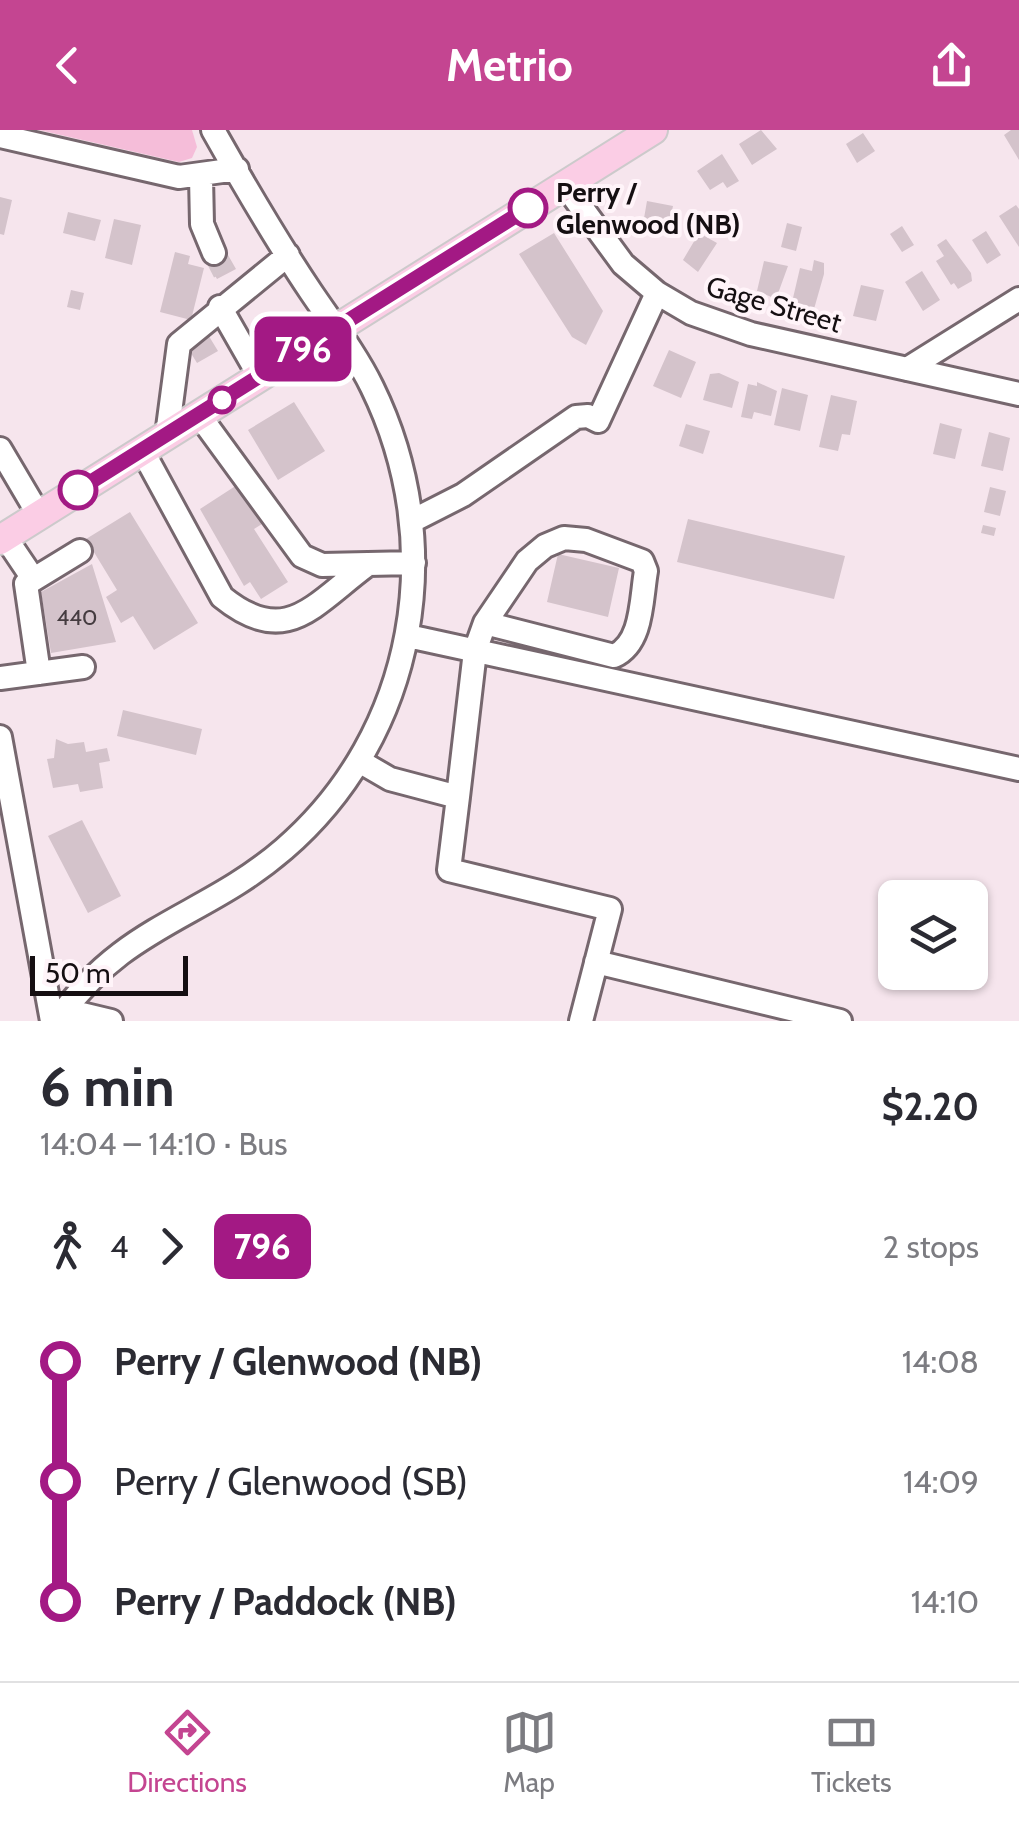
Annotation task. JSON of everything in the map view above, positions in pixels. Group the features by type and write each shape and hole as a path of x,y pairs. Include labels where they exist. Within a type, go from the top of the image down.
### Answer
{"main road":[{"path":"2,538 654,130"}],"street":[{"path":"58,1017 98,970 132,942 234,885 280,852 320,814 359,761 392,694 408,636 414,564 412,521 388,424 364,371 288,255 214,130"},
{"path":"0,136 172,176 202,178 236,170"},
{"path":"202,178 202,224 214,254"},
{"name":"Gage Street","path":"565,186 614,254 657,294 690,313 738,331 1019,394"},
{"path":"167,435 179,344 228,292 288,255"},
{"path":"228,292 260,376"},
{"path":"412,521 463,496 576,418 588,416 598,421 657,294"},
{"path":"907,369 1019,299"},
{"path":"199,415 302,556 322,565 414,564"},
{"path":"0,450 40,515"},
{"path":"142,450 222,597 238,610 260,621 290,622 367,565"},
{"path":"2,538 32,577"},
{"path":"485,623 614,656 627,650 634,638 646,570 642,560 586,540 554,542 528,561 485,623 475,651 450,870 610,909 581,1021"},
{"path":"40,672 25,593 32,577 80,551"},
{"path":"408,636 1019,768"},
{"path":"0,678 83,667"},
{"path":"0,737 58,1017"},
{"path":"359,761 390,779 458,797"},
{"path":"596,962 840,1021"},
{"path":"58,1017 111,1021"}],"shaded area":[{"path":"39,130 192,130 197,147 192,158 179,162"}],"building":[{"path":"761,130 777,149 752,165 739,144"},
{"path":"1019,130 1019,160 1004,135"},
{"path":"863,133 875,151 857,163 846,144"},
{"path":"722,154 739,181 727,188 723,182 710,190 697,171"},
{"path":"0,197 12,200 4,235 0,234"},
{"path":"647,201 673,206 668,229 643,224"},
{"path":"1016,205 1019,209 1019,247 999,216"},
{"path":"68,212 101,220 95,241 63,233"},
{"path":"114,219 141,225 132,265 105,258"},
{"path":"787,223 802,227 796,251 781,247"},
{"path":"902,226 914,245 902,252 890,234"},
{"path":"986,231 1001,255 987,264 972,240"},
{"path":"554,233 603,311 586,345 572,337 519,254"},
{"path":"699,233 717,243 698,272 683,260"},
{"path":"946,239 971,273 972,281 958,289 954,283 951,285 936,261 944,256 937,245"},
{"path":"224,248 236,269 217,279 205,258"},
{"path":"175,252 190,256 188,264 204,268 191,320 160,312"},
{"path":"814,260 824,263 824,274 814,309 795,304 793,298 800,268 812,271"},
{"path":"764,261 788,266 776,299 757,291"},
{"path":"922,271 940,300 923,311 905,282"},
{"path":"861,285 884,290 876,321 853,316"},
{"path":"71,290 84,293 80,310 67,307"},
{"path":"207,333 218,351 197,363 186,345"},
{"path":"669,350 696,362 681,398 653,386"},
{"path":"719,373 739,382 732,408 703,400 710,374"},
{"path":"757,382 777,391 771,416 754,412 752,419 741,417 748,384 757,386"},
{"path":"782,388 808,395 800,431 774,425"},
{"path":"831,395 857,401 850,435 842,434 838,451 819,447"},
{"path":"294,402 325,451 278,480 248,430"},
{"path":"940,423 962,429 955,459 933,454"},
{"path":"686,424 710,431 703,454 679,446"},
{"path":"989,432 1010,438 1003,471 981,466"},
{"path":"237,485 262,524 254,529 288,582 261,599 250,582 244,586 200,509"},
{"path":"990,487 1006,491 1000,516 984,512"},
{"path":"130,512 198,623 154,650 133,616 121,623 106,597 117,590 86,539"},
{"path":"688,519 845,556 834,599 677,562"},
{"path":"983,525 996,528 994,536 981,533"},
{"path":"558,554 619,568 608,617 547,602"},
{"path":"92,564 116,642 51,653 41,592"},
{"path":"123,710 202,729 196,755 117,736"},
{"path":"56,739 68,744 84,742 86,752 107,748 110,761 99,763 103,788 80,792 78,784 53,788 47,759 54,758"},
{"path":"82,820 121,896 88,913 48,836"}],"tunnel":[{"path":"214,253 225,275"}],"bus line":[{"name":"796","path":"78,490 528,208"}],"place":[{"name":"Perry / Glenwood (NB)","path":"528,208"}]}
